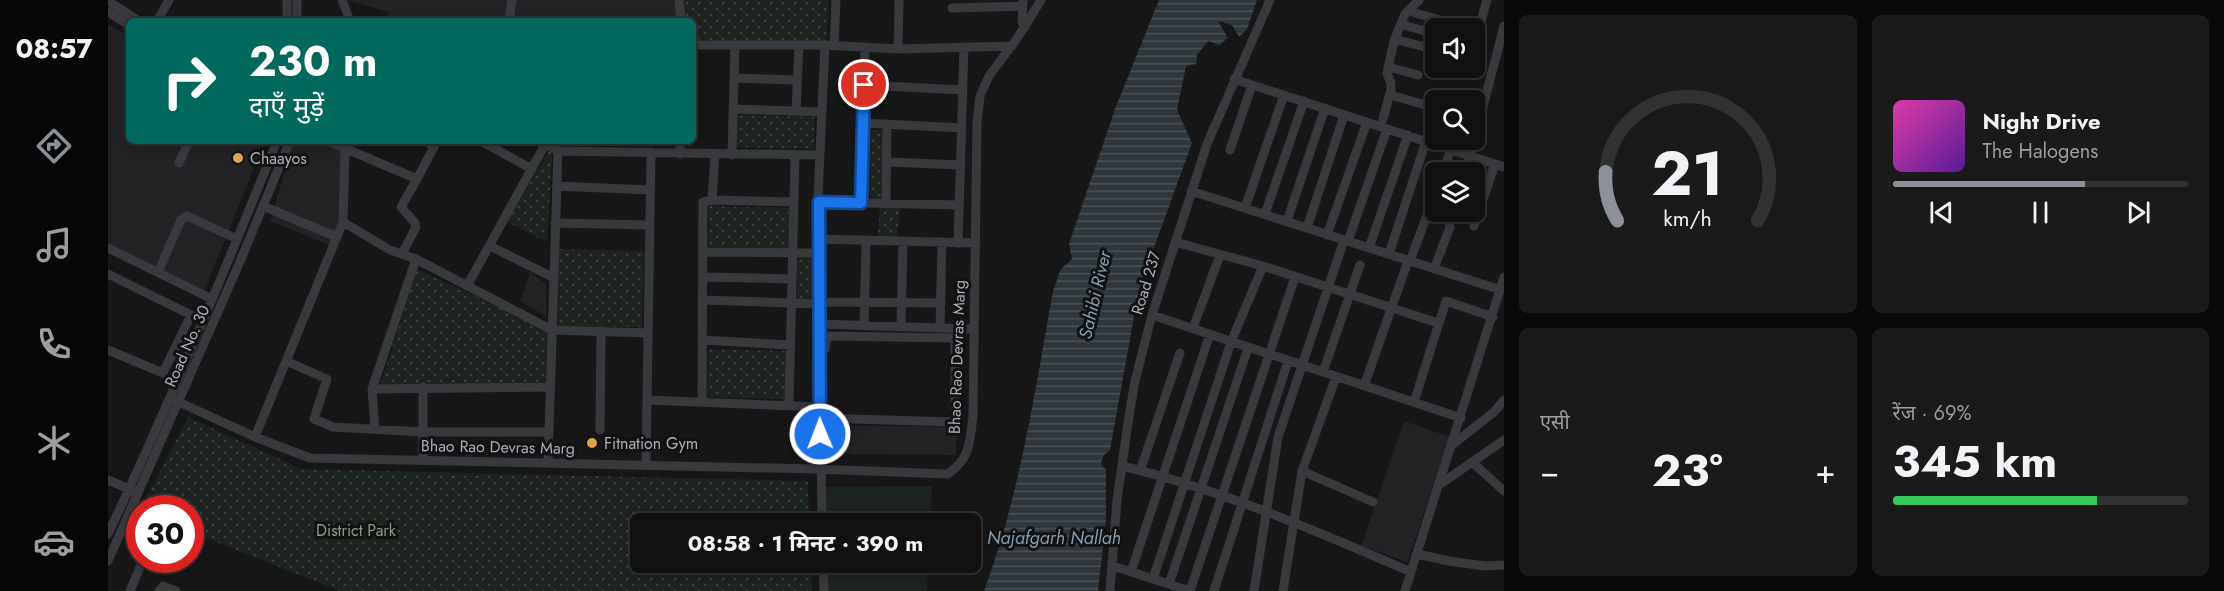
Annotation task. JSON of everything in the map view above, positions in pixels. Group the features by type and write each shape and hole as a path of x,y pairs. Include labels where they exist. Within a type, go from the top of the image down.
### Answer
{"street":[{"path":"159,18 169,0"},
{"path":"287,18 288,0"},
{"path":"297,0 297,18"},
{"path":"342,0 349,18"},
{"path":"509,18 512,0"},
{"path":"679,0 681,18"},
{"path":"823,418 820,407 820,155 822,112 836,0"},
{"path":"898,0 898,49"},
{"name":"Bhao Rao Devras Marg","path":"174,400 255,437 310,458 821,469 948,474 962,463 968,449 973,417 980,96 988,76 1012,46 1041,0"},
{"name":"Road 237","path":"1110,591 1122,466 1134,381 1152,315 1207,144 1270,0"},
{"path":"1383,118 1391,89 1387,73 1394,40 1403,18 1419,0"},
{"path":"1479,18 1487,0"},
{"path":"108,1 134,18"},
{"path":"952,8 1023,3 1022,22 1025,27"},
{"path":"108,12 126,23"},
{"path":"1415,13 1432,18"},
{"path":"1402,25 1425,31"},
{"path":"1485,101 1500,59 1504,26"},
{"path":"1398,40 1425,47"},
{"path":"696,45 799,45 898,49 1012,46"},
{"path":"732,155 735,45"},
{"path":"796,111 799,45"},
{"path":"861,203 865,47"},
{"path":"958,243 964,47"},
{"path":"1388,67 1418,75"},
{"path":"734,78 797,80"},
{"path":"1234,80 1425,141"},
{"path":"864,85 963,90"},
{"path":"1230,150 1252,85"},
{"path":"1245,208 1284,95"},
{"path":"1394,96 1425,105"},
{"path":"1265,214 1304,101"},
{"path":"1287,221 1325,108"},
{"path":"733,109 822,112"},
{"path":"1307,228 1344,115"},
{"path":"1328,235 1367,122"},
{"path":"863,123 962,128"},
{"path":"886,203 887,124"},
{"path":"1254,591 1278,437 1329,288 1388,129"},
{"path":"1369,248 1408,135"},
{"path":"179,163 188,144"},
{"name":"Road No. 30","path":"108,561 139,494 203,321 276,144"},
{"name":"Road No. 30","path":"108,534 174,400 263,206 289,144"},
{"path":"402,254 416,227 402,207 434,147 430,144"},
{"path":"486,144 532,169"},
{"path":"467,286 545,144"},
{"path":"548,144 558,151 820,155"},
{"path":"680,144 680,154"},
{"path":"1389,254 1425,144"},
{"path":"255,437 343,222 347,145 417,179"},
{"path":"1454,150 1499,165 1474,226"},
{"path":"1470,162 1473,150"},
{"path":"548,463 558,151"},
{"path":"646,465 651,152"},
{"path":"712,200 715,154"},
{"path":"789,406 795,155"},
{"path":"887,162 961,165"},
{"path":"556,186 650,190"},
{"path":"1191,191 1501,290"},
{"path":"702,402 703,204 705,200 794,202"},
{"path":"819,202 960,205"},
{"path":"263,206 337,237"},
{"path":"158,272 181,220 188,216 237,238"},
{"path":"1364,386 1425,220"},
{"path":"343,222 390,250 416,260 552,330 648,333"},
{"path":"1434,269 1450,227 1449,222"},
{"path":"555,223 650,225"},
{"path":"819,239 975,243"},
{"path":"864,326 866,240"},
{"path":"901,327 903,241"},
{"path":"940,328 942,242"},
{"path":"1175,242 1263,266 1438,323"},
{"path":"489,246 554,278"},
{"path":"108,248 212,299"},
{"path":"703,252 819,253"},
{"path":"1193,328 1220,255"},
{"path":"375,429 372,389 416,260"},
{"path":"1323,372 1360,265"},
{"path":"1153,579 1232,342 1263,266"},
{"path":"108,275 203,321"},
{"path":"703,277 792,279"},
{"path":"1113,566 1190,591 1295,277"},
{"path":"1405,591 1504,277"},
{"path":"702,300 792,303 940,303"},
{"path":"1414,402 1446,301 1493,316"},
{"path":"108,350 163,374 190,315"},
{"path":"1152,315 1461,418"},
{"path":"820,324 974,330"},
{"path":"600,430 601,331"},
{"path":"1131,572 1210,334"},
{"path":"822,513 821,469 823,418 827,336 955,340 955,420 952,422 823,418"},
{"path":"702,340 790,345"},
{"path":"1169,584 1248,348"},
{"path":"1140,471 1180,353"},
{"path":"286,361 327,379 315,419 333,427 423,432 549,432"},
{"path":"1214,591 1288,361"},
{"path":"1283,591 1302,471 1336,376"},
{"path":"423,387 423,460"},
{"path":"372,389 551,387"},
{"path":"647,400 820,407"},
{"path":"1452,445 1494,412 1504,400"},
{"path":"1439,485 1504,440"},
{"path":"1472,462 1504,490"},
{"path":"1122,466 1163,477 1294,522 1411,572"},
{"path":"1302,471 1373,502"},
{"path":"108,480 139,494"},
{"path":"1417,554 1485,566 1504,565"},
{"path":"130,591 138,573"},
{"path":"824,573 824,591"},
{"path":"159,591 163,586 176,591"}],"shaded area":[{"path":"347,0 679,0 679,18 387,18 389,12"},
{"path":"108,24 126,35 126,144 264,144 203,294 108,248"},
{"path":"293,144 350,144 343,230 331,246 270,221"},
{"path":"553,144 675,144 675,145"},
{"path":"530,272 546,284 546,316 520,301"},
{"path":"1404,421 1450,437 1407,562 1361,546"},
{"path":"827,425 957,427 956,455 827,454"}],"green space":[{"path":"679,0 829,0 826,49 696,39 696,18 679,18"},
{"path":"737,115 815,117 814,149 737,147"},
{"path":"867,130 883,130 883,198 866,198"},
{"path":"553,144 547,242 507,222"},
{"path":"880,205 900,205 897,238 878,237"},
{"path":"709,206 789,208 788,248 708,247"},
{"path":"559,249 644,251 642,327 558,326"},
{"path":"797,258 813,258 813,299 797,299"},
{"path":"417,269 548,330 547,382 380,386"},
{"path":"708,349 787,351 786,399 707,397"},
{"name":"District Park","path":"188,417 301,469 808,481 809,513 630,513 630,573 811,573 812,591 340,591 204,537 204,495 148,495"},
{"path":"932,486 931,513 822,513 821,487"},
{"path":"827,573 928,573 927,591 828,591"}],"water":[{"name":"Najafgarh Nallah","path":"1159,0 1257,0 1247,29 1239,37 1232,25 1218,21 1228,38 1219,45 1208,41 1197,55 1196,64 1186,66 1177,110 1192,143 1139,289 1110,450 1103,456 1101,464 1106,470 1106,520 1098,591 984,591 997,554 1017,480 1053,291 1061,269 1072,259 1069,244 1115,109"}],"place":[{"name":"Chaayos","path":"238,158"},
{"name":"Fitnation Gym","path":"592,443"}],"route":[{"path":"820,434 819,202 861,203 864,85"}],"water label":[{"name":"Sahibi River","path":"1095,295"}]}
